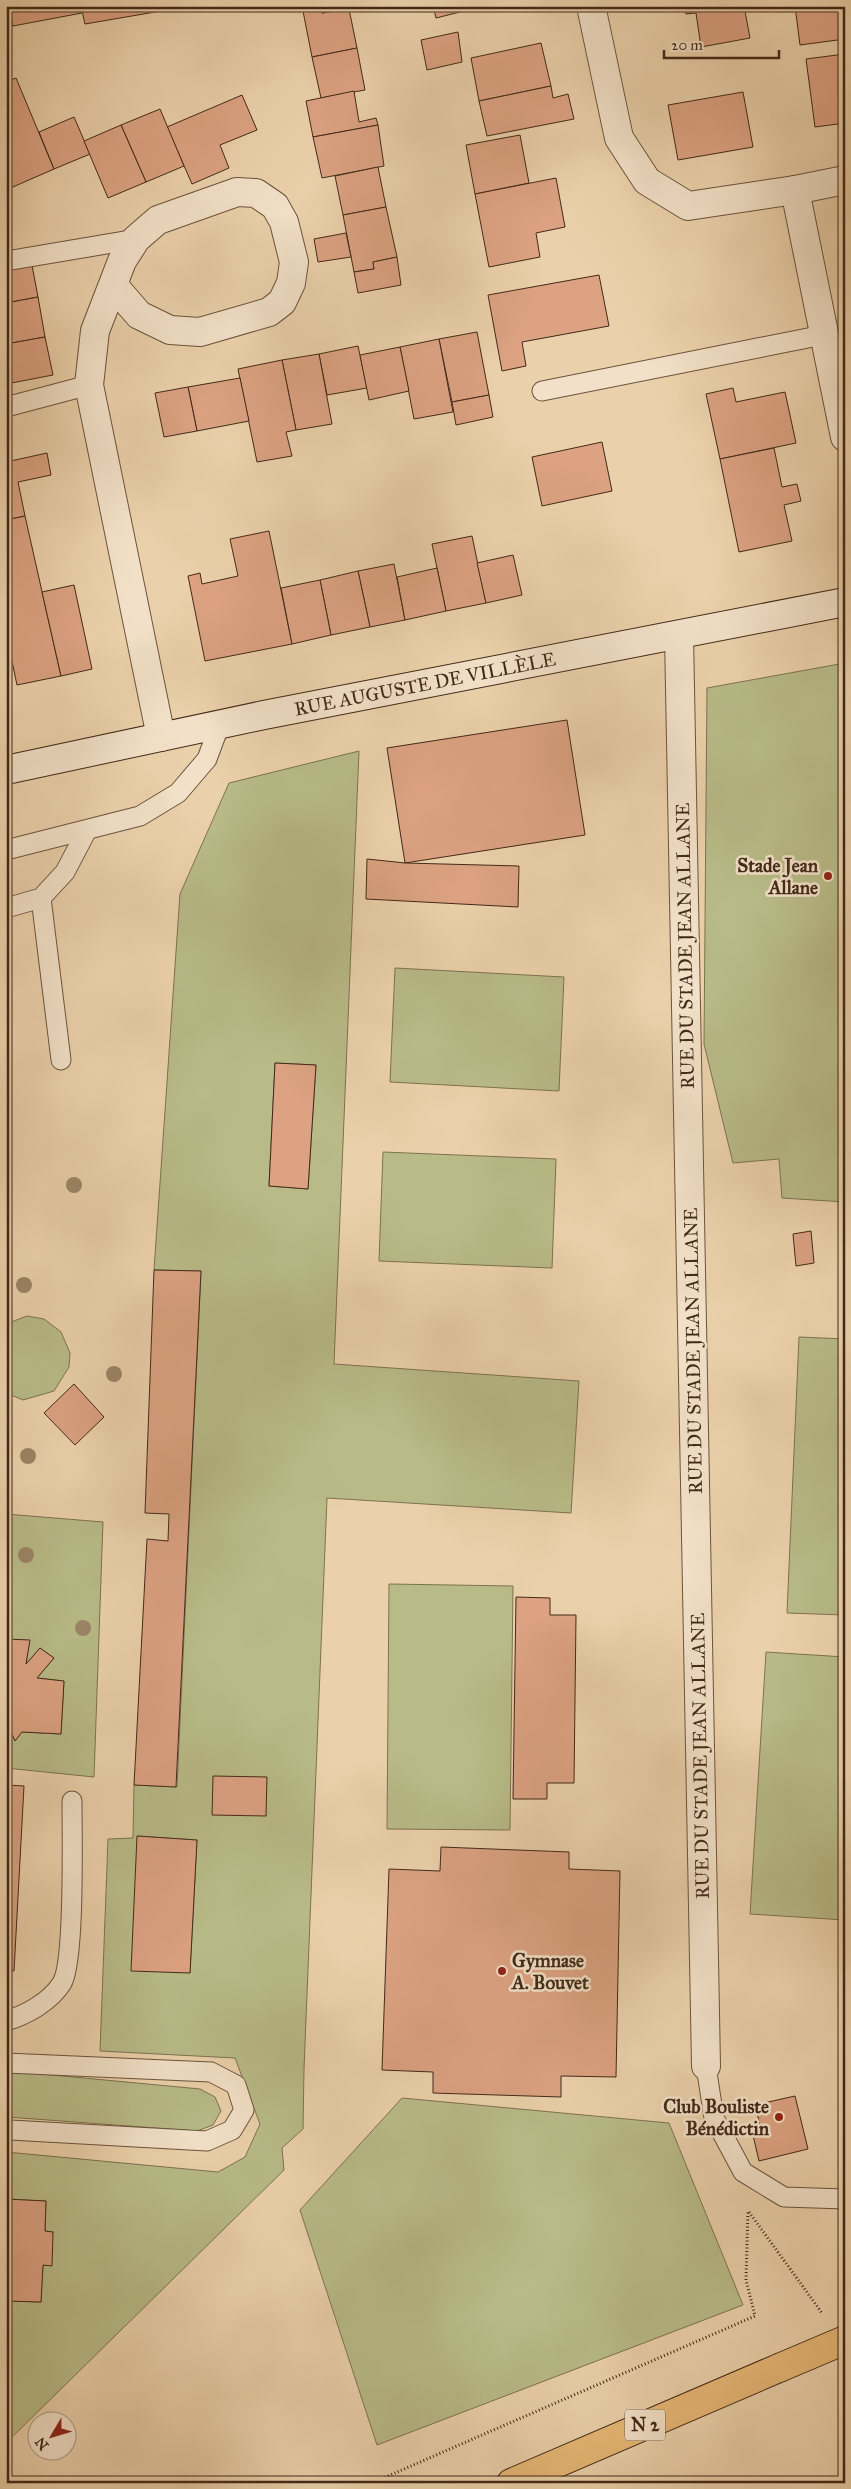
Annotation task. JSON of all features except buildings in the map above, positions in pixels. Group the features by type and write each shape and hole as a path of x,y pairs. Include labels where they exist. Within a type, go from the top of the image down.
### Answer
{"main road":[{"name":"N 2","path":"511,2483 845,2340"}],"street":[{"path":"591,6 619,138 646,181 688,206 795,190 845,180"},
{"path":"795,190 845,437"},
{"path":"114,286 139,315 170,330 200,332 268,312 282,302 291,283 294,262 284,222 275,206 256,193 237,192 158,220 136,239 122,261 114,286 95,331 89,385 161,737"},
{"name":"RUE AUGUSTE DE VILLÈLE","path":"6,770 220,724 845,602"},
{"name":"RUE DU STADE JEAN ALLANE","path":"679,635 706,2066"}],"lane":[{"path":"6,260 136,239"},
{"path":"542,391 823,335"},
{"path":"6,407 89,385"},
{"path":"6,850 140,816 178,793 207,759 220,724"},
{"path":"6,908 42,898 65,872 87,830"},
{"path":"42,898 60,1060"},
{"path":"6,2021 22,2016 46,2000 62,1982 69,1950 72,1801"},
{"path":"6,2063 211,2072 236,2085 244,2110 232,2130 207,2141 10,2130 6,2128"},
{"path":"706,2066 714,2118 743,2172 784,2197 845,2199"}],"path":[{"path":"372,2483 755,2316 746,2280 748,2210 823,2314"}],"green space":[{"path":"845,663 845,1202 782,1198 779,1159 733,1163 704,1044 707,688"},
{"path":"359,751 334,1364 579,1381 571,1513 327,1498 303,2129 282,2148 284,2170 38,2412 28,2412 28,2421 6,2443 6,2301 41,2302 43,2265 53,2232 45,2231 46,2201 6,2199 6,2152 218,2172 245,2157 260,2124 235,2058 100,2051 108,1839 133,1838 134,1785 177,1787 201,1271 154,1270 180,894 229,783","holes":["275,1063 316,1065 308,1189 269,1186","137,1836 197,1840 190,1973"]},
{"path":"395,968 564,977 559,1091 390,1082"},
{"path":"383,1152 556,1159 552,1268 379,1261"},
{"path":"27,1316 44,1319 61,1332 70,1353 69,1367 54,1391 23,1400 6,1393 6,1324"},
{"path":"799,1337 845,1339 845,1615 787,1613"},
{"path":"6,1514 103,1522 94,1777 6,1768 6,1732 11,1732 15,1740 22,1732 61,1734 64,1681 37,1678 54,1658 40,1648 26,1664 29,1641 6,1639"},
{"path":"389,1584 513,1586 510,1830 387,1829"},
{"path":"766,1652 845,1657 845,1920 750,1914"},
{"path":"10,2071 200,2089 215,2097 221,2111 213,2125 197,2131 7,2117 6,2073"},
{"path":"402,2098 669,2123 743,2305 377,2445 300,2210"}],"place":[{"name":"Stade Jean Allane","path":"828,876"},
{"name":"Gymnase A. Bouvet","path":"502,1971"},
{"name":"Club Bouliste Bénédictin","path":"779,2117"}]}
